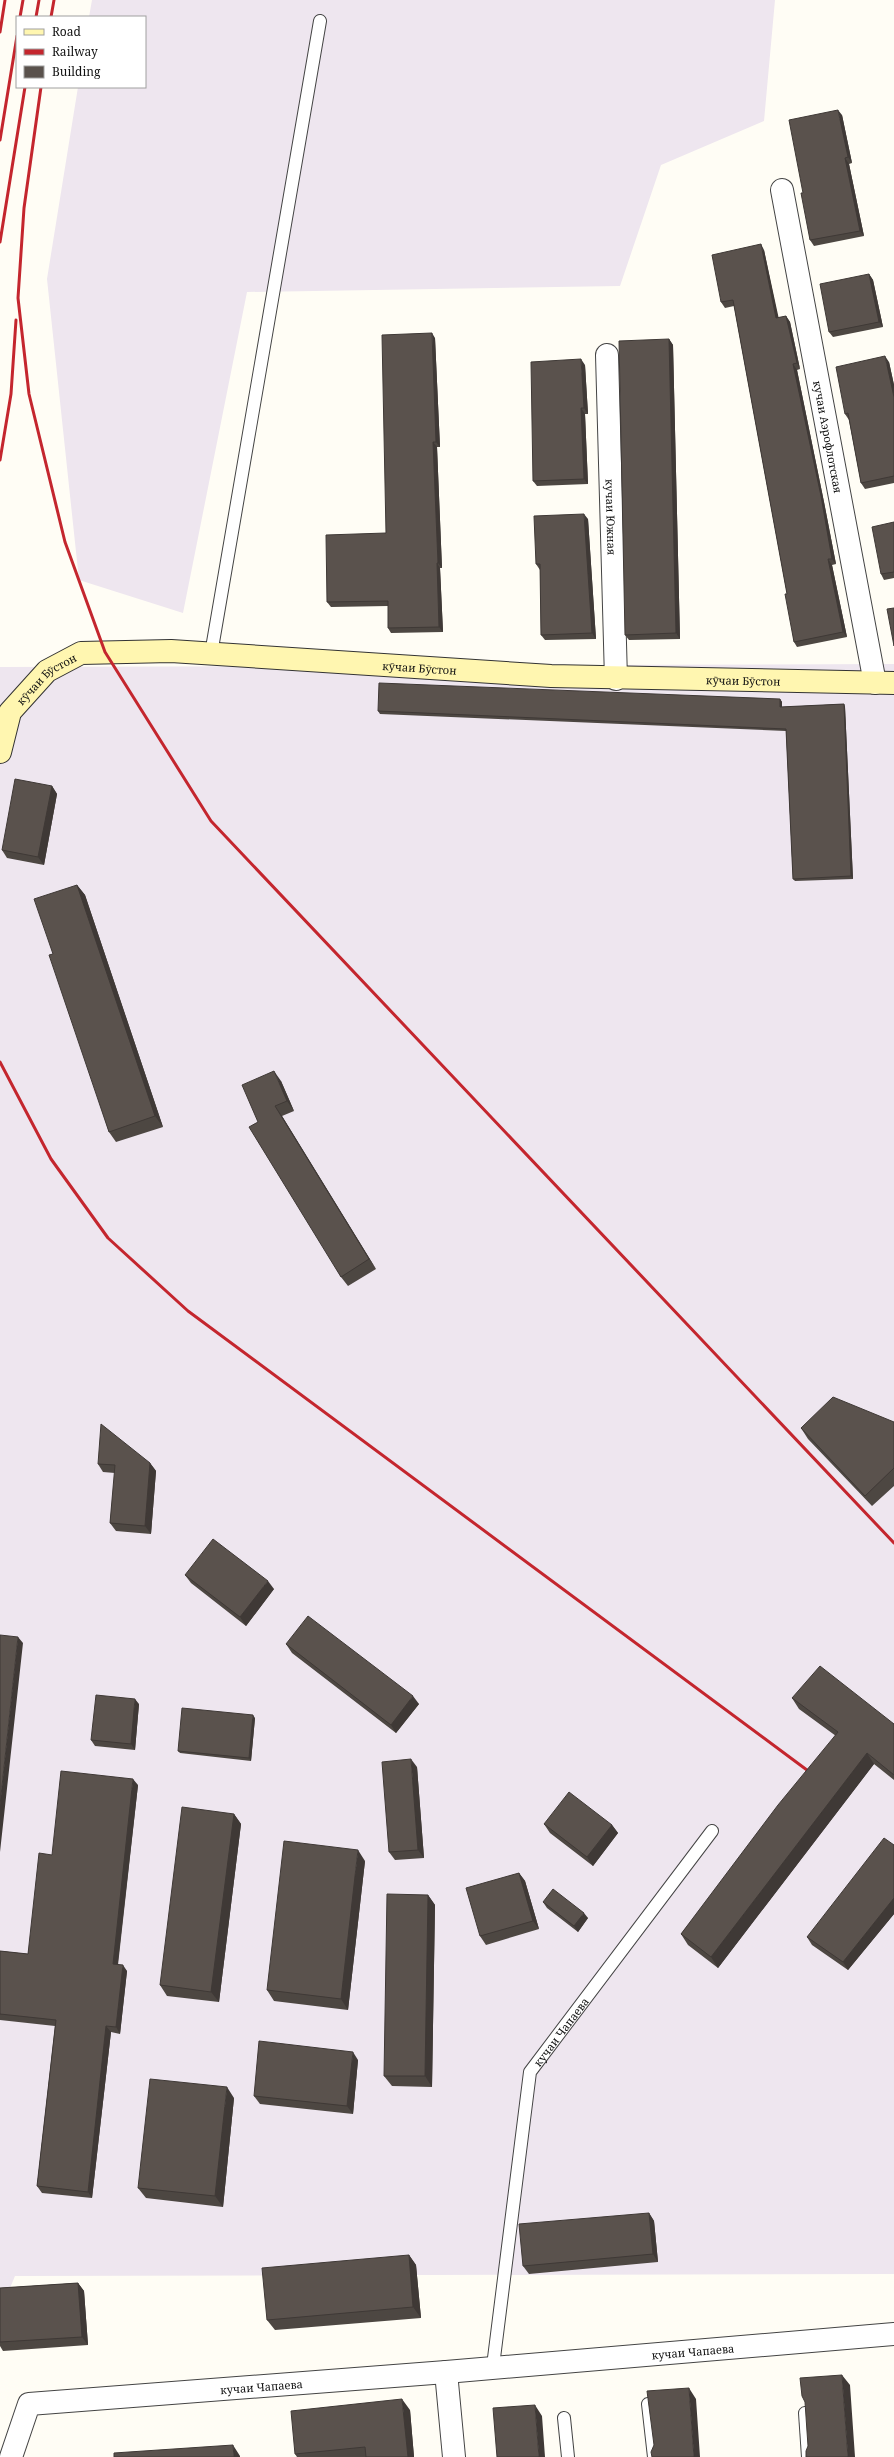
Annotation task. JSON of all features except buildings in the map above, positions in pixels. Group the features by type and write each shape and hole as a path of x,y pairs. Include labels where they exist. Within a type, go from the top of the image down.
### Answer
{"main road":[{"name":"кӯчаи Бӯстон","path":"0,752 10,712 47,671 81,653 171,651 616,679 885,683"}],"street":[{"name":"кучаи Аэрофлотская","path":"782,190 885,683"},
{"name":"кучаи Южная","path":"607,355 616,679"},
{"name":"кучаи Чапаева","path":"11,2457 29,2404 446,2372 493,2366 894,2334"},
{"path":"446,2372 454,2457"}],"lane":[{"path":"211,654 320,21"},
{"name":"кучаи Чапаева","path":"493,2366 530,2072 712,1831"},
{"path":"648,2404 654,2457"},
{"path":"805,2413 808,2457"},
{"path":"564,2418 568,2457"}],"shaded area":[{"path":"92,0 775,0 764,121 661,165 620,286 247,292 183,613 79,580 47,279 78,88 146,88 146,16 89,16"},
{"path":"894,664 894,2274 15,2276 0,2312 0,667"}],"railway":[{"path":"0,32 5,0"},
{"path":"20,16 23,0"},
{"path":"36,16 39,0"},
{"path":"51,16 54,0"},
{"path":"0,140 16,42"},
{"path":"0,242 25,88"},
{"path":"41,88 24,208 18,298 29,394 65,542 105,652 211,821 894,1543"},
{"path":"0,460 11,394 16,320"},
{"path":"0,1062 51,1159 108,1238 188,1311 815,1776"}]}
